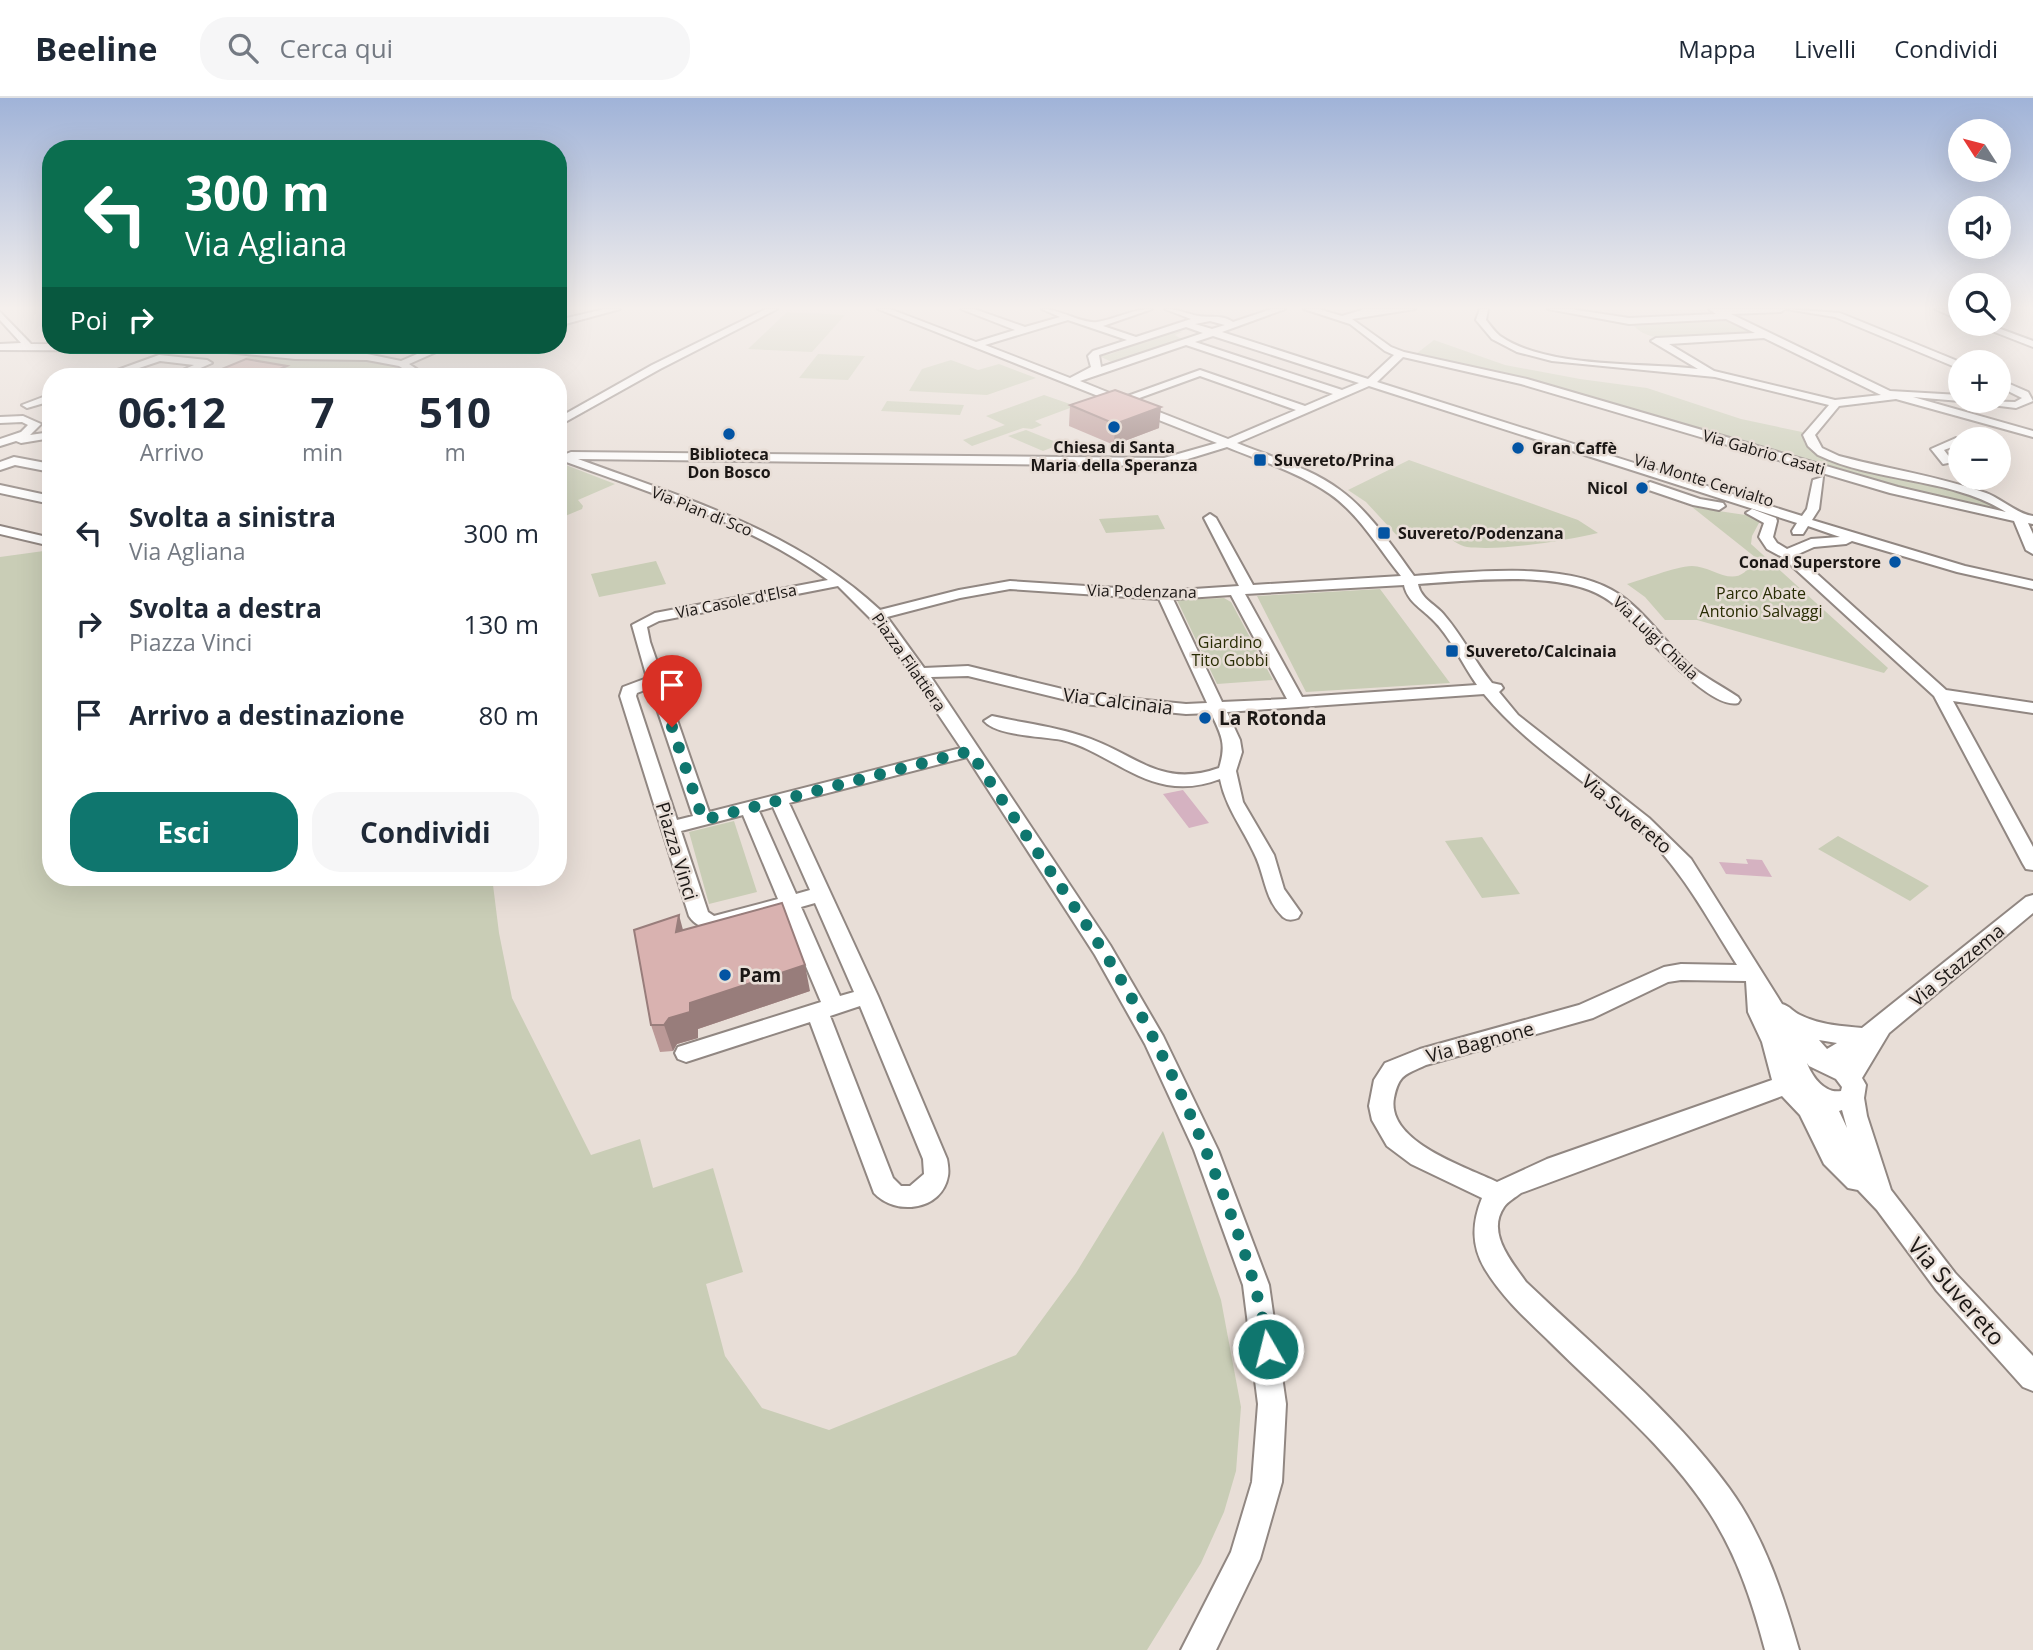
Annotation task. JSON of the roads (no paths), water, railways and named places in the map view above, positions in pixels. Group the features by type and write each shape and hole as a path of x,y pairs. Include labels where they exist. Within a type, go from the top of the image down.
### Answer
{"street":[{"path":"567,418 631,381"},
{"name":"Via Suvereto","path":"1073,381 1307,475 1337,493 1357,512 1410,580 1412,590 1421,603 1439,617 1495,688 1512,718 1636,816 1676,855 1698,883 1759,984 1825,1062 1851,1088 1858,1127 1886,1202"},
{"path":"1122,401 1176,381"},
{"path":"1223,381 1306,410"},
{"path":"1305,381 1343,394"},
{"path":"567,455 1150,463 1178,460 1228,443 1371,381"},
{"name":"Via Monte Cervialto","path":"1377,381 1526,433 1709,491 1938,552 2033,574"},
{"name":"Via Monte Cervialto","path":"1378,381 1807,518 1876,544 1962,569 2033,585"},
{"name":"Via Gabrio Casati","path":"1524,381 1821,475 2033,520"},
{"path":"1746,381 1834,404 1922,394 1948,397"},
{"path":"1865,381 1896,396 2033,434"},
{"path":"2011,388 2029,399 2011,404"},
{"path":"1366,394 1574,461"},
{"path":"1390,402 1408,394"},
{"path":"27,405 42,400"},
{"path":"1834,404 1809,436 1819,452 1850,463 1989,498 2009,508 2019,518 2033,550"},
{"path":"4,419 27,420 42,425"},
{"path":"4,419 42,426"},
{"path":"2,445 33,429 35,424 27,420"},
{"path":"1981,427 1990,422"},
{"path":"2,445 35,438 42,433"},
{"path":"1511,441 1526,433"},
{"path":"1947,462 1937,449 1948,444"},
{"path":"0,466 33,453"},
{"path":"597,470 606,461 632,455"},
{"name":"Via Pian di Sco","path":"567,458 760,535 803,556 839,582"},
{"path":"14,461 42,466"},
{"name":"Via Monte Cervialto","path":"1625,478 1640,469"},
{"path":"1787,554 1807,518 1821,475"},
{"name":"Via Monte Cervialto","path":"1638,482 1697,502 1767,518 1771,525 1767,541 1787,554"},
{"path":"0,489 42,498"},
{"path":"1709,491 1720,506"},
{"path":"1210,518 1242,591 1297,703"},
{"path":"0,530 42,540"},
{"path":"1787,554 1805,544 1822,541 1876,544"},
{"path":"1787,554 1941,694 2033,864"},
{"name":"Via Luigi Chiala","path":"1410,580 1544,575 1594,587 1628,607 1689,673 1732,701"},
{"name":"Via Podenzana","path":"877,615 959,594 1010,585 1164,595 1410,580"},
{"name":"Piazza Filattiera","path":"839,582 877,615 920,673 1103,950 1155,1042 1206,1150 1256,1285 1268,1349 1272,1404 1265,1491 1244,1559 1198,1650"},
{"name":"Via Casole d'Elsa","path":"639,629 641,623 650,618 839,582"},
{"path":"1164,595 1219,708 1233,746 1232,761 1227,771 1234,802 1265,855 1275,890 1291,913"},
{"name":"Piazza Vinci","path":"639,629 703,820"},
{"name":"Via Calcinaia","path":"920,673 968,671 1083,699 1156,707 1219,708 1495,688"},
{"name":"Piazza Vinci","path":"656,680 633,686 628,693 695,908 707,922 720,923 821,894"},
{"path":"1941,694 2033,708"},
{"path":"992,721 1079,740 1170,780 1202,782 1227,771"},
{"path":"671,828 970,751"},
{"path":"749,807 790,904 883,1185 898,1197 918,1196 933,1182 936,1164 867,996 779,800"},
{"name":"Via Stazzema","path":"1825,1062 1872,1033 2033,902"},
{"name":"Via Bagnone","path":"1498,1194 1420,1157 1396,1139 1384,1120 1381,1105 1382,1092 1393,1070 1420,1058 1585,1012 1664,975 1681,972 1759,984"},
{"path":"1759,984 1759,1012 1773,1042 1778,1067 1792,1076 1825,1145 1837,1162 1886,1202"},
{"path":"686,1053 867,996"},
{"path":"1790,1021 1822,1032 1872,1033"},
{"name":"Via Stazzema","path":"1851,1088 1872,1033"},
{"path":"1782,1650 1754,1563 1730,1517 1704,1479 1678,1448 1527,1302 1494,1260 1486,1235 1486,1220 1491,1203 1498,1194 1556,1167 1792,1076 1808,1060 1825,1062"},
{"name":"Via Suvereto","path":"1792,1076 1816,1095 1857,1168 1947,1282 2033,1377"},
{"path":"1816,1095 1836,1102 1851,1088"}],"place":[{"name":"Chiesa di Santa Maria della Speranza","path":"1114,427"},
{"name":"Biblioteca Don Bosco","path":"729,434"},
{"name":"Gran Caffè","path":"1518,448"},
{"name":"Suvereto/Prina","path":"1260,460"},
{"name":"Nicol","path":"1642,488"},
{"name":"Suvereto/Podenzana","path":"1384,533"},
{"name":"Conad Superstore","path":"1895,562"},
{"name":"Suvereto/Calcinaia","path":"1452,651"},
{"name":"La Rotonda","path":"1205,718"},
{"name":"Pam","path":"725,975"}],"park label":[{"name":"Parco Abate Antonio Salvaggi","path":"1761,602"},
{"name":"Giardino Tito Gobbi","path":"1230,651"}]}
